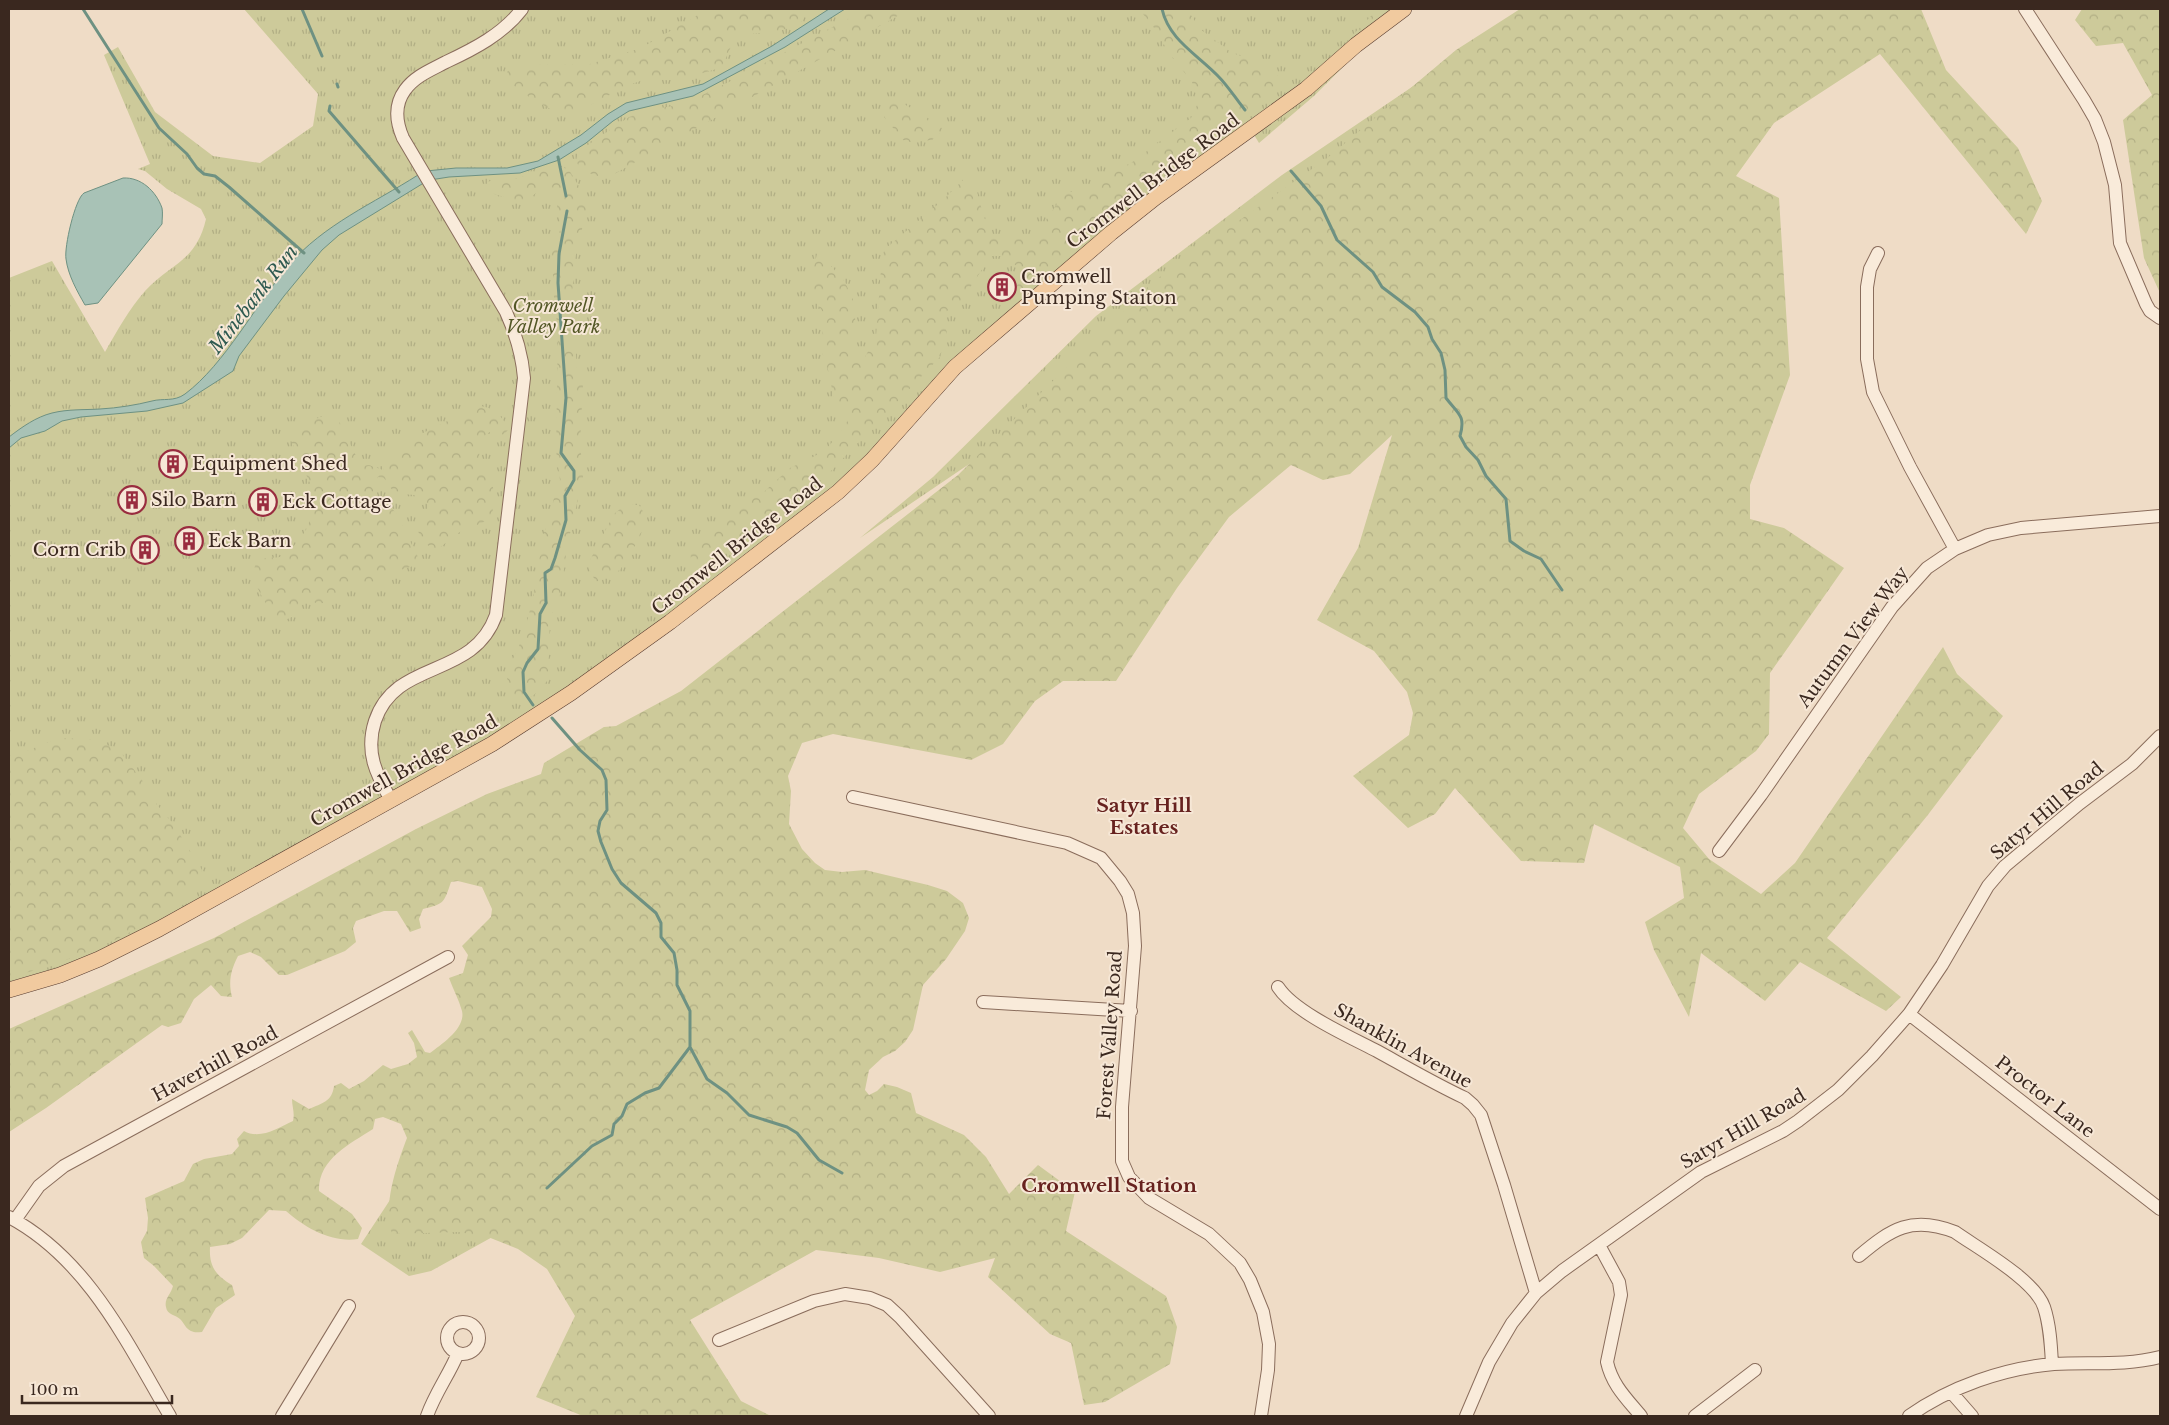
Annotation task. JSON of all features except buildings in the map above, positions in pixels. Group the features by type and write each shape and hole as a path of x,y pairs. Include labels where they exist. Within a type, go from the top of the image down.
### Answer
{"main road":[{"name":"Cromwell Bridge Road","path":"9,990 60,975 131,944 500,740 571,693 670,622 838,492 872,460 956,367 1104,239 1155,198 1306,90 1356,45 1404,9"}],"street":[{"path":"391,800 376,773 372,760 372,731 380,710 392,692 404,683 471,651 491,628 496,615 523,398 522,357 516,334 506,312 403,138 397,120 398,105 404,91 423,74 485,41 503,29 522,9"},
{"path":"2025,9 2095,119 2104,142 2115,185 2120,243 2146,304 2150,311 2160,318"},
{"path":"1878,253 1870,269 1866,296 1867,359 1873,392 1910,467 1955,549"},
{"name":"Autumn View Way","path":"1719,851 1904,592 1926,568 1955,549 1988,535 2020,528 2160,516"},
{"name":"Satyr Hill Road","path":"1466,1416 1489,1362 1512,1323 1536,1293 1701,1172 1758,1144 1810,1112 1856,1073 1908,1014 1942,965 1983,893 2001,870 2079,804 2144,754 2160,736"},
{"name":"Forest Valley Road","path":"853,797 1067,843 1101,858 1111,868 1124,887 1133,913 1135,946 1122,1107 1122,1161 1129,1177 1149,1198 1209,1234 1240,1263 1250,1280 1263,1312 1269,1344 1268,1370 1261,1416"},
{"name":"Haverhill Road","path":"12,1218 39,1186 64,1166 448,957"},
{"name":"Shanklin Avenue","path":"1278,988 1282,994 1296,1005 1328,1025 1465,1098 1474,1105 1480,1115 1504,1185 1536,1293"},
{"path":"982,1002 1131,1011"},
{"name":"Proctor Lane","path":"1908,1014 2160,1209"},
{"path":"12,1218 47,1242 86,1281 110,1314 170,1416"},
{"path":"1859,1256 1884,1235 1911,1224 1943,1227 1954,1232 2026,1281 2036,1292 2044,1306 2048,1321 2052,1364"},
{"path":"1599,1245 1619,1282 1621,1296 1607,1362 1615,1385 1641,1416"},
{"path":"718,1340 814,1301 845,1294 870,1298 887,1305 900,1317 989,1416"},
{"path":"282,1416 349,1306"},
{"path":"427,1416 438,1388 452,1370 458,1353"},
{"path":"1909,1416 1951,1392 1993,1376 2052,1364 2119,1363 2160,1357"},
{"path":"1695,1416 1755,1370"},
{"path":"1951,1392 1972,1416"}],"green space":[{"name":"Cromwell Valley Park","path":"244,9 1405,9 1393,17 1314,96 1259,143 1248,125 1125,215 846,479 666,618 551,699 498,732 127,940 74,963 9,982 9,278 52,261 105,352 139,298 155,282 182,261 196,244 202,233 206,219 201,209 167,189 145,171 138,169 150,164 104,55 118,47 155,112 213,156 260,163 313,126 318,94"},
{"path":"708,9 804,10 802,21 779,31 736,35 722,67 676,79 643,80 563,116 508,82 507,72 514,65 590,64 641,48"},
{"path":"862,9 910,9 607,178 589,173 577,163 579,151 629,117 649,110 684,104 855,15"},
{"path":"1139,9 1187,9 1200,29 1232,53 1260,62 1278,76 1280,80 1277,90 1250,114 1249,117 1252,119 1005,315 997,315 1026,272 1002,256 991,256 957,307 952,304 943,317 947,333 940,357 830,472 740,545 722,548 706,559 694,562 691,559 690,549 738,507 765,491 790,468 815,456 828,447 848,420 834,401 829,373 821,349 823,312 810,294 809,287 818,250 824,253 831,266 845,282 854,302 856,331 848,350 855,356 865,357 876,337 882,256 885,249 943,200 968,175 976,189 986,223 992,234 1003,239 1028,238 1037,233 1065,192 1086,191 1111,172 1131,163 1191,118 1197,105 1197,97 1192,82 1169,53 1155,29"},
{"path":"1378,9 1392,9 1346,47 1346,42"},
{"path":"1520,9 1921,9 1946,70 2018,148 2042,201 2026,234 1880,54 1774,123 1736,176 1779,198 1790,375 1750,485 1750,519 1784,528 1844,568 1770,673 1769,734 1756,751 1699,794 1683,828 1709,859 1761,894 1795,863 1943,647 1957,674 2003,716 1927,816 1827,938 1901,997 1886,1011 1800,962 1765,1001 1701,953 1689,1017 1654,950 1645,922 1684,898 1680,867 1594,824 1584,863 1521,861 1455,788 1435,814 1408,828 1353,776 1409,735 1413,713 1407,692 1374,651 1317,620 1358,548 1392,435 1350,474 1323,480 1291,465 1229,517 1177,588 1116,681 1063,681 1035,701 1003,744 971,760 833,734 802,743 788,776 791,791 789,824 802,849 815,863 825,870 842,872 865,870 947,891 963,903 969,918 965,931 946,959 923,985 913,1030 905,1042 895,1051 883,1057 869,1070 865,1090 869,1095 877,1091 884,1084 911,1093 916,1113 964,1135 986,1157 1009,1194 1038,1165 1075,1192 1066,1231 1166,1296 1177,1327 1170,1364 1105,1402 1084,1405 1071,1343 1050,1334 988,1277 995,1258 940,1272 879,1258 816,1250 690,1320 741,1401 771,1416 583,1416 536,1397 575,1316 547,1269 518,1249 488,1237 458,1232 392,1234 389,1223 389,1211 392,1186 407,1138 401,1124 383,1117 375,1119 373,1129 346,1147 330,1161 320,1180 319,1191 352,1214 362,1228 358,1239 338,1239 319,1233 286,1211 269,1210 242,1238 230,1244 210,1247 214,1269 221,1278 232,1285 235,1295 216,1308 202,1332 189,1330 180,1319 167,1310 166,1301 173,1286 144,1258 141,1242 147,1231 148,1218 145,1198 184,1181 193,1164 204,1159 232,1154 239,1146 237,1139 244,1131 263,1134 293,1121 292,1099 309,1109 329,1099 334,1086 341,1083 349,1089 364,1081 383,1065 391,1069 408,1064 417,1057 414,1043 408,1033 412,1030 425,1052 430,1053 452,1035 460,1023 462,1011 449,978 463,973 468,955 462,946 491,917 492,909 482,887 458,881 451,882 445,898 440,904 423,909 419,919 421,928 410,932 397,911 384,911 356,921 353,928 356,942 345,951 287,975 279,975 261,957 250,952 238,956 231,976 232,997 221,996 211,985 194,999 181,1023 168,1027 162,1025 46,1108 9,1132 9,1029 214,938 416,829 487,794 541,774 544,763 604,727 616,726 681,691 958,475 1154,281 1326,159 1456,50"},
{"path":"1527,9 1332,218 860,538 933,477 1096,316 1282,175"},
{"path":"2082,9 2160,9 2160,293 2144,258 2123,120 2152,95 2123,43 2096,46 2075,20"},
{"path":"889,98 897,100 940,125 943,131 932,140 910,142 903,140 884,117 884,103"},
{"path":"549,167 562,167 569,170 580,188 587,208 574,263 572,291 577,372 582,376 583,384 580,442 583,477 567,547 561,592 550,618 548,680 533,696 519,700 514,694 505,674 518,649 527,622 534,594 536,565 542,552 540,542 549,521 560,480 556,450 558,331 553,289 553,267 550,255 561,228 552,186 543,188 525,203 494,194 488,190 488,182 494,179 516,179"},
{"path":"477,406 483,406 492,410 503,420 509,429 504,434 496,436 490,432 483,438 479,446 479,456 491,478 493,486 494,505 490,517 459,533 437,549 431,548 418,532 419,525 425,515 427,503 424,499 414,495 398,495 384,478 378,477 374,483 372,497 386,502 396,513 419,559 416,565 388,574 380,586 373,589 346,585 339,597 332,601 318,604 306,598 300,600 296,615 276,622 259,592 254,573 255,567 260,560 280,557 288,552 308,526 308,516 301,498 313,490 290,438 293,428 328,414 336,415 361,466 369,465 383,470 388,456 405,442 445,422 466,415"},
{"path":"625,505 639,505 647,518 639,539 620,570 596,582 589,569 589,562 614,514"},
{"path":"58,738 91,739 118,749 148,788 153,800 174,825 202,870 201,875 193,886 141,926 99,947 9,978 9,755 15,756"},
{"path":"413,1165 523,1220 431,1271 409,1276 361,1244"}],"shaded area":[{"name":"Minebank Run","path":"829,9 845,9 785,47 693,96 629,111 613,121 586,143 559,160 520,173 449,177 430,180 422,184 339,235 322,250 284,296 239,356 233,371 183,403 147,411 81,417 62,421 45,431 21,438 9,448 9,437 29,423 52,413 107,409 156,400 173,399 185,394 200,381 227,350 289,265 302,251 333,226 418,175 426,171 456,168 507,168 538,161 581,135 626,103 703,84 772,46"},
{"path":"123,178 136,180 152,191 162,208 162,224 98,303 85,305 71,277 66,259 67,244 74,213 84,193"}],"waterway":[{"path":"83,9 159,128 187,154 197,168 204,174 215,176 229,187 304,253"},
{"path":"302,9 322,56"},
{"path":"1162,9 1166,20 1177,38 1222,80 1245,110"},
{"path":"330,106 329,111 399,192"},
{"path":"558,157 566,196"},
{"path":"1291,171 1321,206 1337,240 1373,272 1382,287 1415,312 1428,327 1432,339 1441,353 1445,370 1446,398 1460,415 1462,423 1460,436 1466,447 1478,460 1486,476 1506,499 1510,541 1524,551 1541,559 1562,590"},
{"path":"533,705 524,692 523,672 527,663 538,649 540,614 546,603 545,573 551,569 555,558 566,520 565,496 574,480 574,471 561,453 566,398 558,283 559,254 567,211"},
{"path":"552,718 580,750 602,770 606,780 607,810 600,821 598,831 601,842 612,869 621,883 656,913 661,923 661,937 674,953 677,985 690,1011 690,1047 707,1079 727,1093 749,1115 787,1127 797,1133 819,1160 842,1173"},
{"path":"547,1188 592,1146 612,1135 614,1124 622,1116 627,1104 645,1093 659,1088 690,1047"}],"place":[{"name":"Cromwell Pumping Staiton","path":"1002,287"},
{"name":"Equipment Shed","path":"173,464"},
{"name":"Silo Barn","path":"132,500"},
{"name":"Eck Cottage","path":"263,502"},
{"name":"Eck Barn","path":"189,541"},
{"name":"Corn Crib","path":"145,550"}],"district":[{"name":"Satyr Hill Estates","path":"1144,816"},
{"name":"Cromwell Station","path":"1109,1185"}]}
